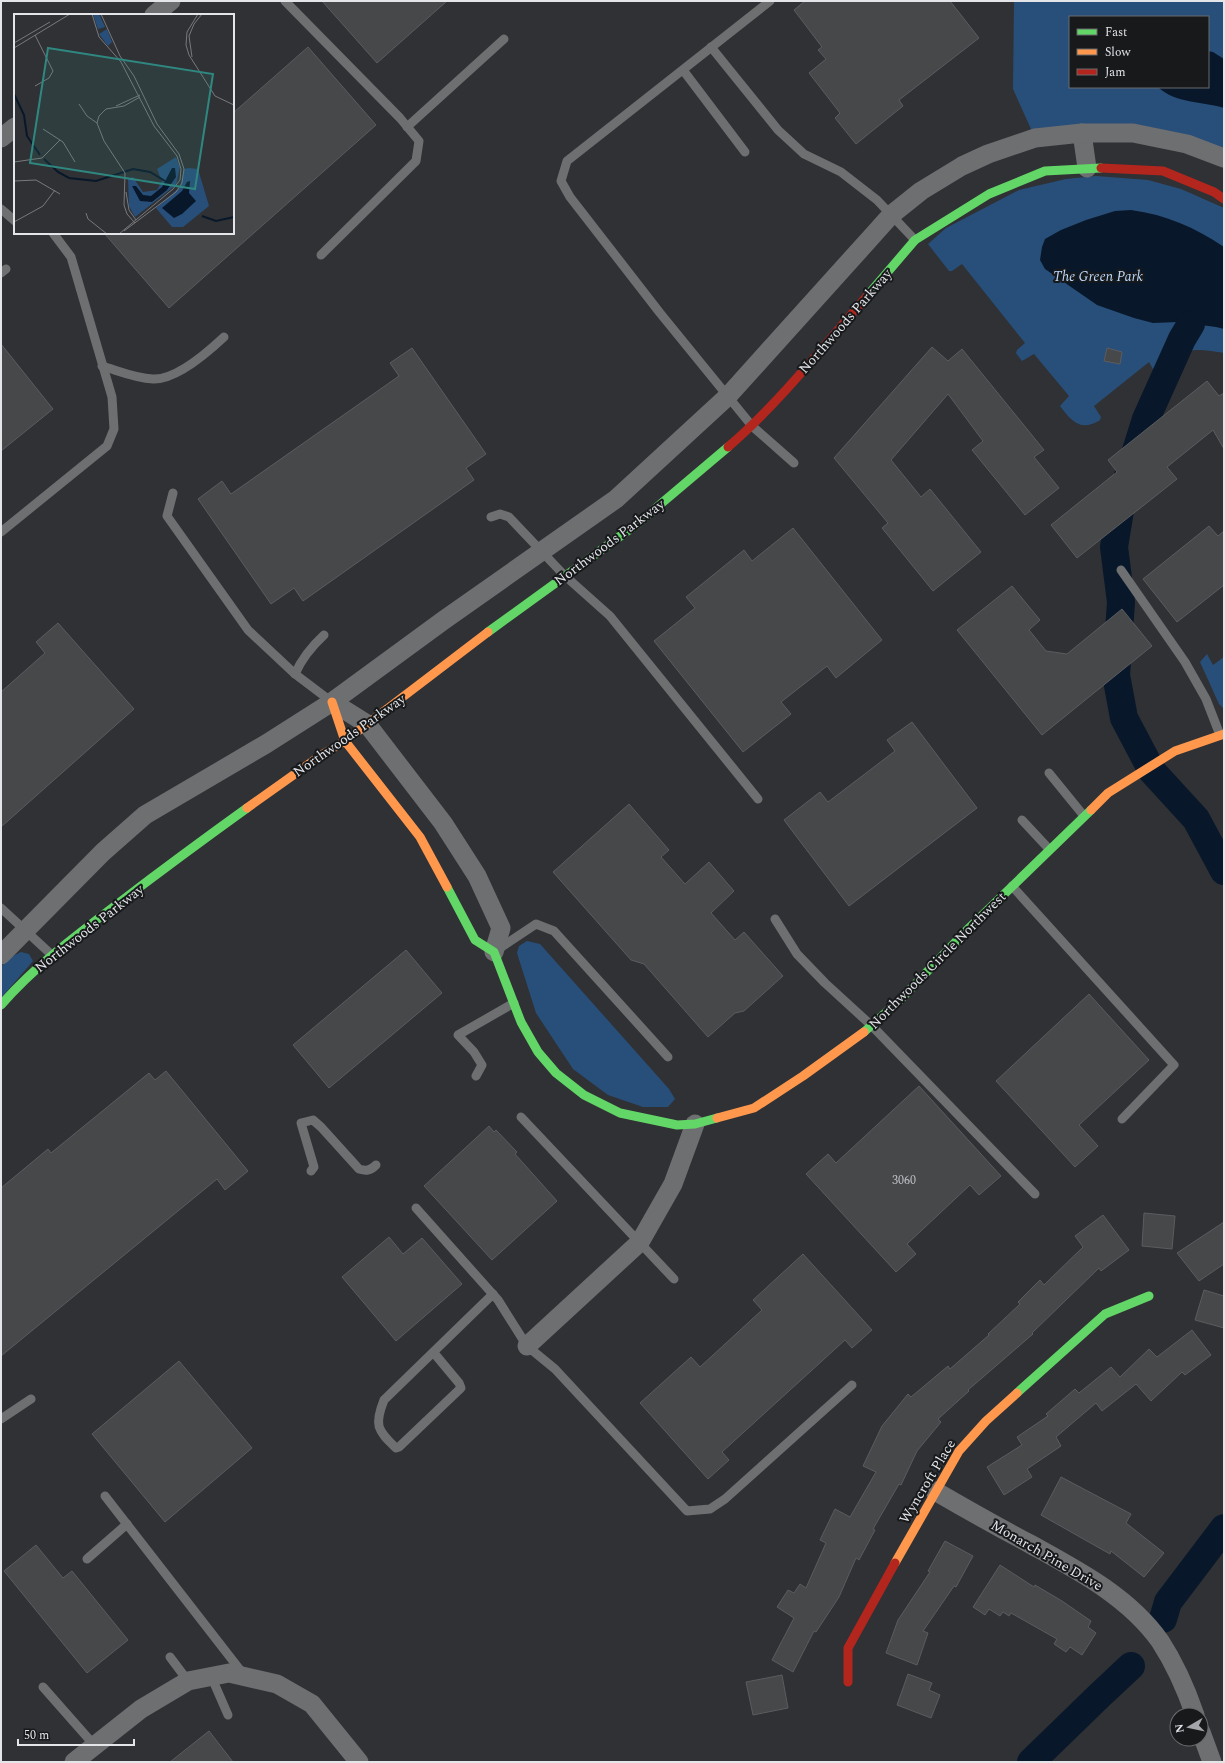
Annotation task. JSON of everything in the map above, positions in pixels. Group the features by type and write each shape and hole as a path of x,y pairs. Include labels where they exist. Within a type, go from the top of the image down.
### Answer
{"street":[{"path":"155,14 171,1"},
{"path":"1,138 14,128"},
{"path":"1082,133 1086,168"},
{"path":"1,955 103,852 144,815 266,744 332,702 444,620 616,499 728,396 891,215 921,191 962,166 988,154 1035,138 1082,133 1133,133 1186,144 1224,158"},
{"name":"Northwoods Parkway","path":"1,1005 21,982 202,840 322,754 345,741 564,575 637,524 752,426 804,369 915,240 989,194 1045,170 1086,168 1163,171 1214,192 1224,199"},
{"path":"332,702 367,724 443,823 477,876 501,928 494,952 475,940 420,837 345,741 332,702"},
{"name":"Northwoods Circle Northwest","path":"494,952 521,1022 538,1052 556,1073 584,1095 620,1113 676,1125 695,1124 754,1108 803,1076 872,1026 900,1000 1012,886 1108,793 1176,751 1222,735"},
{"path":"527,1346 640,1242 673,1184 695,1124"},
{"name":"Wyncroft Place","path":"848,1682 848,1648 935,1491 959,1451 986,1421 1105,1314 1149,1296"},
{"name":"Monarch Pine Drive","path":"935,1491 1096,1582 1121,1601 1142,1620 1159,1641 1175,1666 1192,1707"},
{"path":"76,1761 141,1709 188,1682 229,1672 277,1684 312,1704 354,1760"},
{"path":"1206,1747 1212,1762"}],"lane":[{"path":"285,1 419,141 416,161 321,255"},
{"path":"770,1 567,161 561,181 570,197 660,313 752,426 794,463"},
{"path":"407,127 504,39"},
{"path":"711,47 778,130 804,154 841,172 877,200 915,240"},
{"path":"683,70 745,152"},
{"path":"2,212 14,220"},
{"path":"1,532 107,446 114,429 112,397 71,257 54,234"},
{"path":"102,366 135,376 155,379 172,374 198,360 224,337"},
{"path":"173,493 167,516 248,630 295,674 332,702"},
{"path":"491,517 500,514 509,517 564,575 610,616 758,799"},
{"path":"1121,570 1185,662 1206,700 1222,735"},
{"path":"295,674 301,661 310,648 324,635"},
{"path":"1049,773 1084,816"},
{"path":"1022,820 1050,849"},
{"path":"1012,886 1174,1065 1122,1119"},
{"path":"1,908 24,931 53,956"},
{"path":"775,919 797,954 825,983 872,1026 1035,1194"},
{"path":"494,952 536,924 554,931 668,1057"},
{"path":"476,1076 482,1065 474,1052 458,1035 514,1003"},
{"path":"521,1117 640,1242 674,1280"},
{"path":"311,1171 314,1167 301,1122 313,1120 358,1169 365,1171 371,1170 376,1165"},
{"path":"416,1208 498,1300 527,1346 555,1369 687,1511 710,1509 725,1499 852,1385"},
{"path":"434,1353 460,1383 461,1388 399,1447 396,1448 382,1434 377,1417 384,1400 493,1294"},
{"path":"1,1420 31,1399"},
{"path":"105,1496 246,1677"},
{"path":"87,1559 127,1524"},
{"path":"170,1657 188,1682"},
{"path":"211,1676 228,1715"},
{"path":"43,1688 95,1746"}],"green space":[{"path":"1014,1 1224,1 1224,158 1187,144 1035,138 1013,89"},
{"name":"The Green Park","path":"1096,176 1148,180 1181,189 1224,208 1224,353 1195,350 1182,354 1158,371 1154,371 1149,362 1094,406 1101,417 1100,420 1093,424 1082,425 1073,421 1060,406 1069,396 1034,354 1022,361 1016,353 1017,350 1025,343 962,264 952,271 949,271 928,244 946,228 1019,190 1066,179"},
{"path":"1207,654 1213,665 1224,657 1224,709 1219,704 1200,662"},
{"path":"527,941 540,944 669,1089 675,1099 668,1107 643,1107 608,1095 573,1069 536,1013 517,953 519,946"},
{"path":"21,952 29,954 33,961 1,998 1,967 9,958"}],"shaded area":[{"path":"1209,51 1224,59 1224,108 1181,99 1159,88 1209,88"},
{"path":"1131,210 1156,215 1180,223 1202,233 1224,247 1224,329 1178,322 1153,323 1134,318 1097,305 1045,269 1040,260 1045,239 1061,230 1086,220 1115,211"}],"building":[{"path":"322,1 447,1 377,63"},
{"path":"805,1 950,1 979,38 899,100 903,106 856,144 835,118 840,113 809,73 826,59 818,50 822,47 794,10"},
{"path":"308,47 376,125 169,308 105,234 234,234 234,112"},
{"path":"1,344 53,409 1,451"},
{"path":"932,347 948,361 962,349 1044,450 1034,457 1059,488 1025,515 972,450 983,441 948,394 891,460 921,497 930,489 981,552 933,591 882,528 888,523 834,458"},
{"path":"412,348 486,454 466,468 474,480 303,601 294,588 271,604 198,499 222,481 231,494 399,376 390,363"},
{"path":"1107,348 1122,352 1120,364 1104,361"},
{"path":"1207,381 1219,396 1224,393 1224,449 1213,430 1167,467 1177,479 1077,558 1051,525 1117,472 1108,460"},
{"path":"1209,526 1218,536 1224,531 1224,585 1177,622 1143,579"},
{"path":"793,528 882,640 836,678 827,666 781,702 791,714 743,752 654,641 695,608 686,597 744,550 752,561"},
{"path":"1012,586 1040,620 1029,630 1046,651 1067,654 1122,609 1152,646 1042,735 957,630"},
{"path":"58,623 134,709 1,827 1,692 45,653 36,642"},
{"path":"912,722 977,808 849,906 784,820 820,792 828,802 895,751 887,740"},
{"path":"629,804 669,850 661,857 685,884 709,862 734,891 711,913 735,940 744,932 783,976 744,1011 735,1013 708,1037 644,964 631,960 553,872"},
{"path":"406,950 442,993 329,1088 293,1045"},
{"path":"1089,994 1149,1060 1079,1125 1098,1146 1075,1167 996,1081"},
{"path":"166,1071 248,1171 225,1190 217,1179 1,1356 1,1188 48,1149 51,1153 149,1073 155,1080"},
{"path":"919,1086 1001,1176 979,1195 970,1185 907,1244 916,1254 896,1272 806,1174 828,1154 836,1163"},
{"path":"489,1126 494,1132 496,1130 517,1152 515,1154 557,1201 492,1260 424,1186"},
{"path":"1144,1213 1175,1216 1172,1249 1142,1246"},
{"path":"1103,1215 1129,1250 1101,1271 1099,1268 1032,1333 1033,1334 968,1390 969,1391 938,1419 941,1422 917,1451 901,1485 899,1484 873,1529 875,1530 859,1560 856,1558 839,1597 816,1632 814,1631 793,1672 772,1660 794,1618 777,1607 788,1590 794,1593 800,1584 806,1588 826,1543 820,1540 835,1509 850,1517 876,1472 863,1466 882,1426 908,1394 911,1397 948,1366 950,1369 989,1335 988,1334 1020,1304 1018,1302 1040,1280 1044,1285 1083,1247 1075,1236"},
{"path":"1224,1222 1224,1264 1199,1281 1177,1253"},
{"path":"389,1237 403,1254 422,1238 462,1284 396,1341 342,1277"},
{"path":"803,1254 872,1330 852,1348 845,1340 722,1452 729,1460 708,1479 640,1403 691,1357 700,1367 762,1310 753,1300"},
{"path":"1204,1290 1224,1296 1224,1328 1195,1320"},
{"path":"1192,1330 1211,1355 1185,1375 1182,1372 1151,1401 1136,1384 1102,1411 1096,1403 1056,1437 1061,1446 1027,1469 1032,1477 1004,1495 987,1467 1022,1445 1017,1437 1048,1416 1046,1414 1075,1389 1079,1393 1111,1367 1120,1377 1149,1349 1157,1357"},
{"path":"179,1361 252,1448 165,1522 92,1434"},
{"path":"1061,1477 1131,1514 1126,1523 1164,1553 1144,1577 1111,1551 1110,1554 1041,1515"},
{"path":"945,1541 973,1556 956,1587 954,1586 923,1631 928,1633 917,1665 886,1653 898,1620 930,1572 928,1571"},
{"path":"36,1545 63,1578 72,1571 128,1640 87,1673 4,1571"},
{"path":"1000,1565 1034,1587 1035,1585 1062,1601 1091,1621 1088,1627 1096,1633 1082,1655 1070,1647 1066,1652 1054,1644 1057,1639 1011,1613 1009,1616 1003,1612 1000,1616 989,1609 985,1615 973,1607"},
{"path":"908,1674 932,1683 929,1690 940,1695 931,1718 897,1705"},
{"path":"782,1675 788,1708 753,1715 746,1682"},
{"path":"209,1731 233,1762 170,1762"}],"waterway":[{"path":"1191,324 1182,339 1146,419 1123,492 1114,547 1121,602 1116,675 1124,718 1152,771 1196,819 1224,871"},
{"path":"1163,1619 1168,1602 1224,1528"},
{"path":"1031,1762 1131,1666"}],"traffic: fast":[{"path":"868,295 915,240 989,194 1045,171 1101,168"},
{"path":"488,632 637,524 728,447"},
{"path":"1,1005 14,990 43,963 73,938 247,808"},
{"path":"864,1032 900,1000 965,932 1091,810"},
{"path":"447,887 475,940 494,952 521,1022 538,1052 556,1073 584,1095 620,1113 677,1125 695,1124 717,1118"},
{"path":"1017,1393 1105,1314 1149,1296"}],"traffic: slow":[{"path":"247,808 323,754 345,741 488,632"},
{"path":"332,702 345,741 420,837 447,887"},
{"path":"1091,810 1108,793 1175,751 1224,734"},
{"path":"717,1118 754,1108 803,1076 864,1032"},
{"path":"895,1563 959,1451 986,1421 1017,1393"}],"traffic: jam":[{"path":"1101,168 1163,171 1214,192 1224,199"},
{"path":"728,447 783,393 868,295"},
{"path":"848,1682 848,1648 895,1563"}]}
